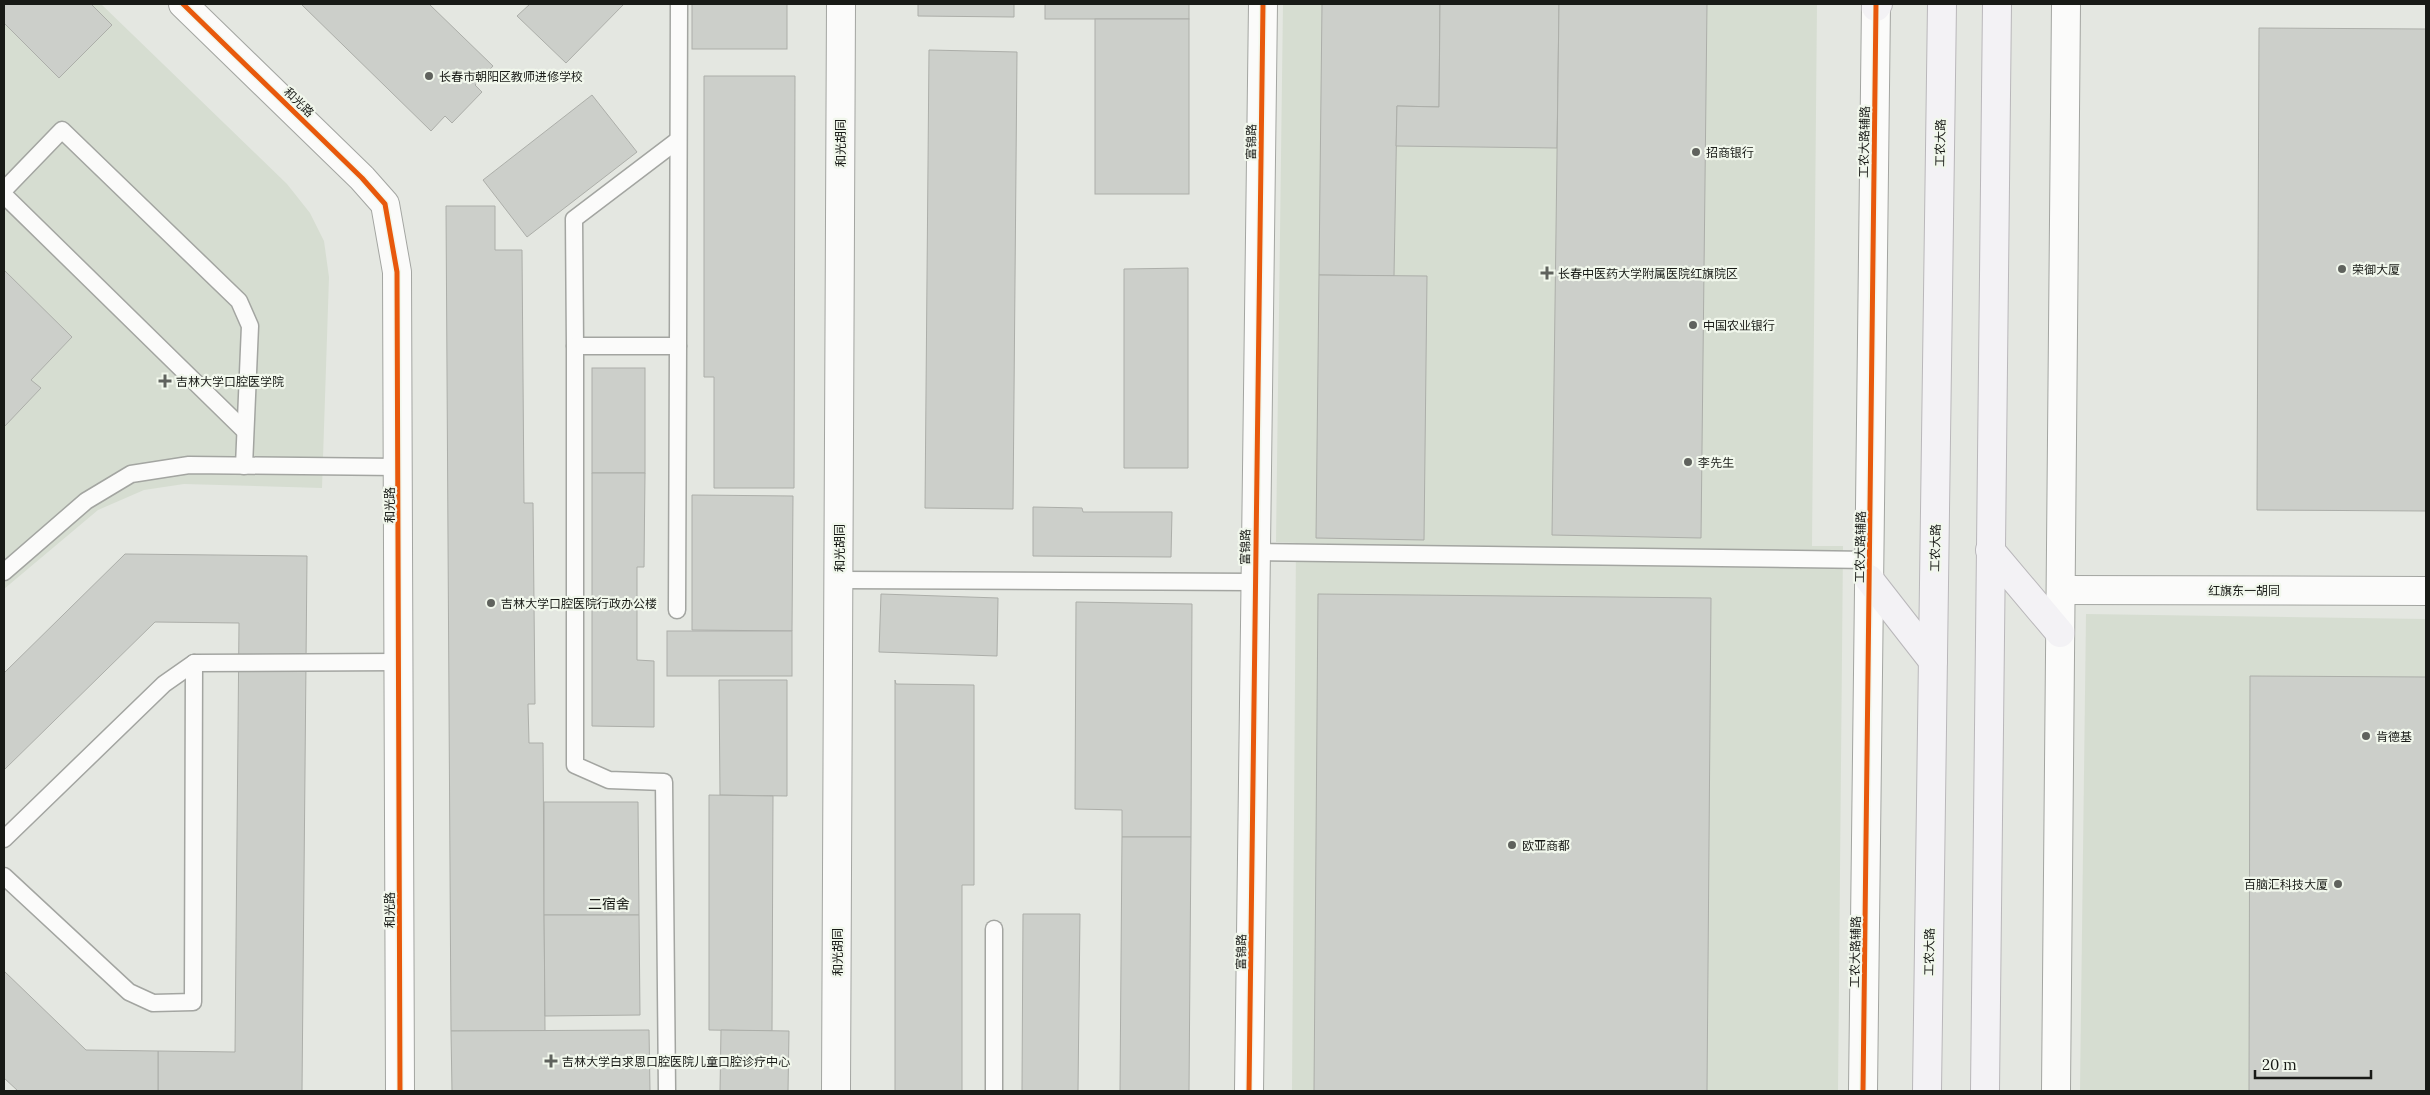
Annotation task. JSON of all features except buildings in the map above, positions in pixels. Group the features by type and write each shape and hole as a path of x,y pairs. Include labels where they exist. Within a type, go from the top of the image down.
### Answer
{"main road":[{"name":"工农大路","path":"1927,1091 1942,4"},
{"path":"1985,1091 1996,4"},
{"path":"1990,550 2060,634"},
{"path":"1869,569 1933,661"}],"street":[{"name":"和光路","path":"183,4 362,178 385,204 397,272 400,1091"},
{"name":"和光胡同","path":"836,1091 841,4"},
{"name":"富锦路","path":"1249,1091 1263,4"},
{"path":"2056,1091 2066,4"},
{"name":"工农大路辅路","path":"1863,1091 1877,5"},
{"name":"红旗东一胡同","path":"2061,590 2426,591"}],"lane":[{"path":"677,610 679,4"},
{"path":"4,190 62,130 240,301 250,326 244,466"},
{"path":"666,1091 664,782 609,780 575,765 574,219 678,140"},
{"path":"4,196 245,431"},
{"path":"575,346 678,346"},
{"path":"4,572 86,501 131,474 189,465 399,467"},
{"path":"1255,552 1869,569"},
{"path":"838,580 1255,582"},
{"path":"4,839 164,684 194,663 398,662"},
{"path":"4,876 129,992 153,1003 193,1002 194,663"},
{"path":"994,929 994,1091"}],"shaded area":[{"name":"吉林大学口腔医学院","path":"4,4 101,4 287,184 310,213 324,241 329,277 322,488 184,484 144,490 98,510 4,589"},
{"path":"1283,4 1817,4 1812,546 1843,546 1838,1091 1292,1091 1296,543 1276,542"},
{"path":"2086,614 2426,619 2426,1091 2080,1091"}],"cycle path":[{"path":"183,4 362,178 385,204 397,272 400,1091"},
{"path":"1249,1091 1263,4"},
{"path":"1863,1091 1876,4"}],"place":[{"name":"长春市朝阳区教师进修学校","path":"429,76"},
{"name":"招商银行","path":"1696,152"},
{"name":"荣御大厦","path":"2342,269"},
{"name":"长春中医药大学附属医院红旗院区","path":"1547,273"},
{"name":"中国农业银行","path":"1693,325"},
{"name":"吉林大学口腔医学院","path":"165,381"},
{"name":"李先生","path":"1688,462"},
{"name":"吉林大学口腔医院行政办公楼","path":"491,603"},
{"name":"肯德基","path":"2366,736"},
{"name":"欧亚商都","path":"1512,845"},
{"name":"百脑汇科技大厦","path":"2338,884"},
{"name":"吉林大学白求恩口腔医院儿童口腔诊疗中心","path":"551,1061"}],"district":[{"name":"二宿舍","path":"609,904"}]}
